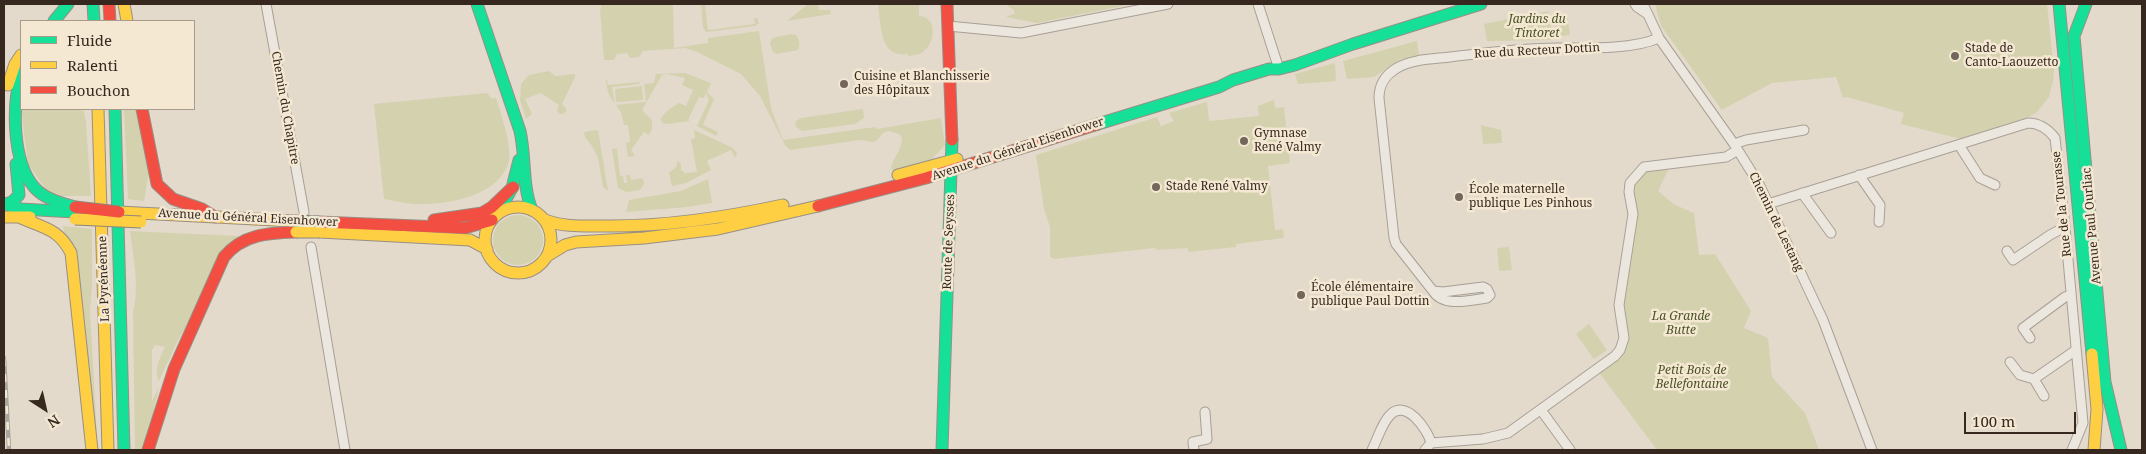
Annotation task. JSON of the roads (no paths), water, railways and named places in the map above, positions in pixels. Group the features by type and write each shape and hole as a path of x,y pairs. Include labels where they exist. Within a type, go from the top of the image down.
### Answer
{"main road":[{"path":"55,20 68,4"},
{"path":"93,4 94,20"},
{"path":"109,4 110,20"},
{"path":"124,4 127,20"},
{"path":"477,4 524,150 526,194 532,210"},
{"name":"Route de Seysses","path":"942,450 953,165 947,4"},
{"name":"Avenue du Général Eisenhower","path":"547,256 565,245 576,242 674,235 763,220 1219,87 1233,80 1457,4"},
{"name":"Avenue du Général Eisenhower","path":"1277,65 1480,4"},
{"name":"Avenue Paul Ourliac","path":"2058,4 2097,409 2094,450"},
{"name":"Avenue Paul Ourliac","path":"2086,4 2074,36 2088,167 2104,382 2121,450"},
{"path":"4,204 12,202 19,195 8,90 11,73 20,57"},
{"path":"20,77 16,90 17,116 20,148 27,176 43,195 75,213"},
{"path":"90,110 90,114 99,124"},
{"name":"La Pyrénéenne","path":"98,110 108,450"},
{"name":"La Pyrénéenne","path":"114,110 124,450"},
{"path":"142,110 157,184 162,192 177,203 208,210 215,217"},
{"path":"495,217 511,208 525,208 532,210 545,220 551,238 547,256 538,266 518,273 511,272 493,262 486,249 486,234 495,217 509,199 513,187 519,160 520,136"},
{"name":"Avenue du Général Eisenhower","path":"545,220 573,225 632,225 685,221 747,212 953,165"},
{"path":"396,225 411,220 432,221 482,213 492,207 513,187"},
{"name":"Avenue du Général Eisenhower","path":"4,204 21,209 276,228 296,226"},
{"name":"Avenue du Général Eisenhower","path":"6,217 21,218 114,210 141,217 215,217 296,226 470,240 486,249"},
{"name":"Avenue du Général Eisenhower","path":"319,227 396,225 465,228 477,226 495,217"},
{"path":"21,218 59,233 71,253 92,450"},
{"path":"148,450 174,369 224,257 230,248 249,236 296,226"}],"street":[{"name":"Chemin du Chapitre","path":"266,4 304,212"},
{"path":"948,26 1021,33 1168,4"},
{"path":"1258,4 1277,65"},
{"name":"Chemin de Lestang","path":"1636,4 1638,8 1645,7 1658,38 1736,147 1753,174 1823,320 1872,450"},
{"name":"Rue du Recteur Dottin","path":"1433,291 1418,274 1394,238 1379,98 1381,83 1388,74 1398,67 1427,60 1534,49 1577,50 1658,38"},
{"name":"Rue de la Tourasse","path":"1768,204 2028,123 2034,123 2045,128 2055,138 2083,423 2072,450"},
{"path":"1372,450 1389,415 1395,411 1408,412 1429,438 1428,447 1500,436 1508,433 1615,356 1623,344 1624,332 1619,305 1633,214 1629,192 1630,183 1639,170 1651,165 1726,157 1746,140 1804,130"},
{"path":"1959,145 1980,178 1995,185"},
{"path":"1858,175 1880,205 1879,222"},
{"path":"1802,193 1831,233"},
{"path":"2007,252 2013,260 2050,235 2065,228"},
{"path":"310,246 345,450"},
{"path":"1483,287 1488,289 1490,295 1487,298 1447,302 1436,296 1433,291 1442,292 1483,287"},
{"path":"2030,338 2023,328 2064,297 2071,295"},
{"path":"2034,379 2076,350"},
{"path":"2010,362 2020,375 2034,379 2044,396"},
{"path":"1541,410 1570,450"},
{"path":"1194,450 1193,442 1207,438 1205,412"}],"railway":[{"path":"4,358 9,450"}],"place":[{"name":"Stade de Canto-Laouzetto","path":"1955,56"},
{"name":"Cuisine et Blanchisserie des Hôpitaux","path":"844,84"},
{"name":"Gymnase René Valmy","path":"1244,141"},
{"name":"Stade René Valmy","path":"1156,187"},
{"name":"École maternelle publique Les Pinhous","path":"1459,197"},
{"name":"École élémentaire publique Paul Dottin","path":"1301,295"}],"park label":[{"name":"Jardins du Tintoret","path":"1537,27"},
{"name":"La Grande Butte","path":"1681,324"},
{"name":"Petit Bois de Bellefontaine","path":"1692,378"}]}
